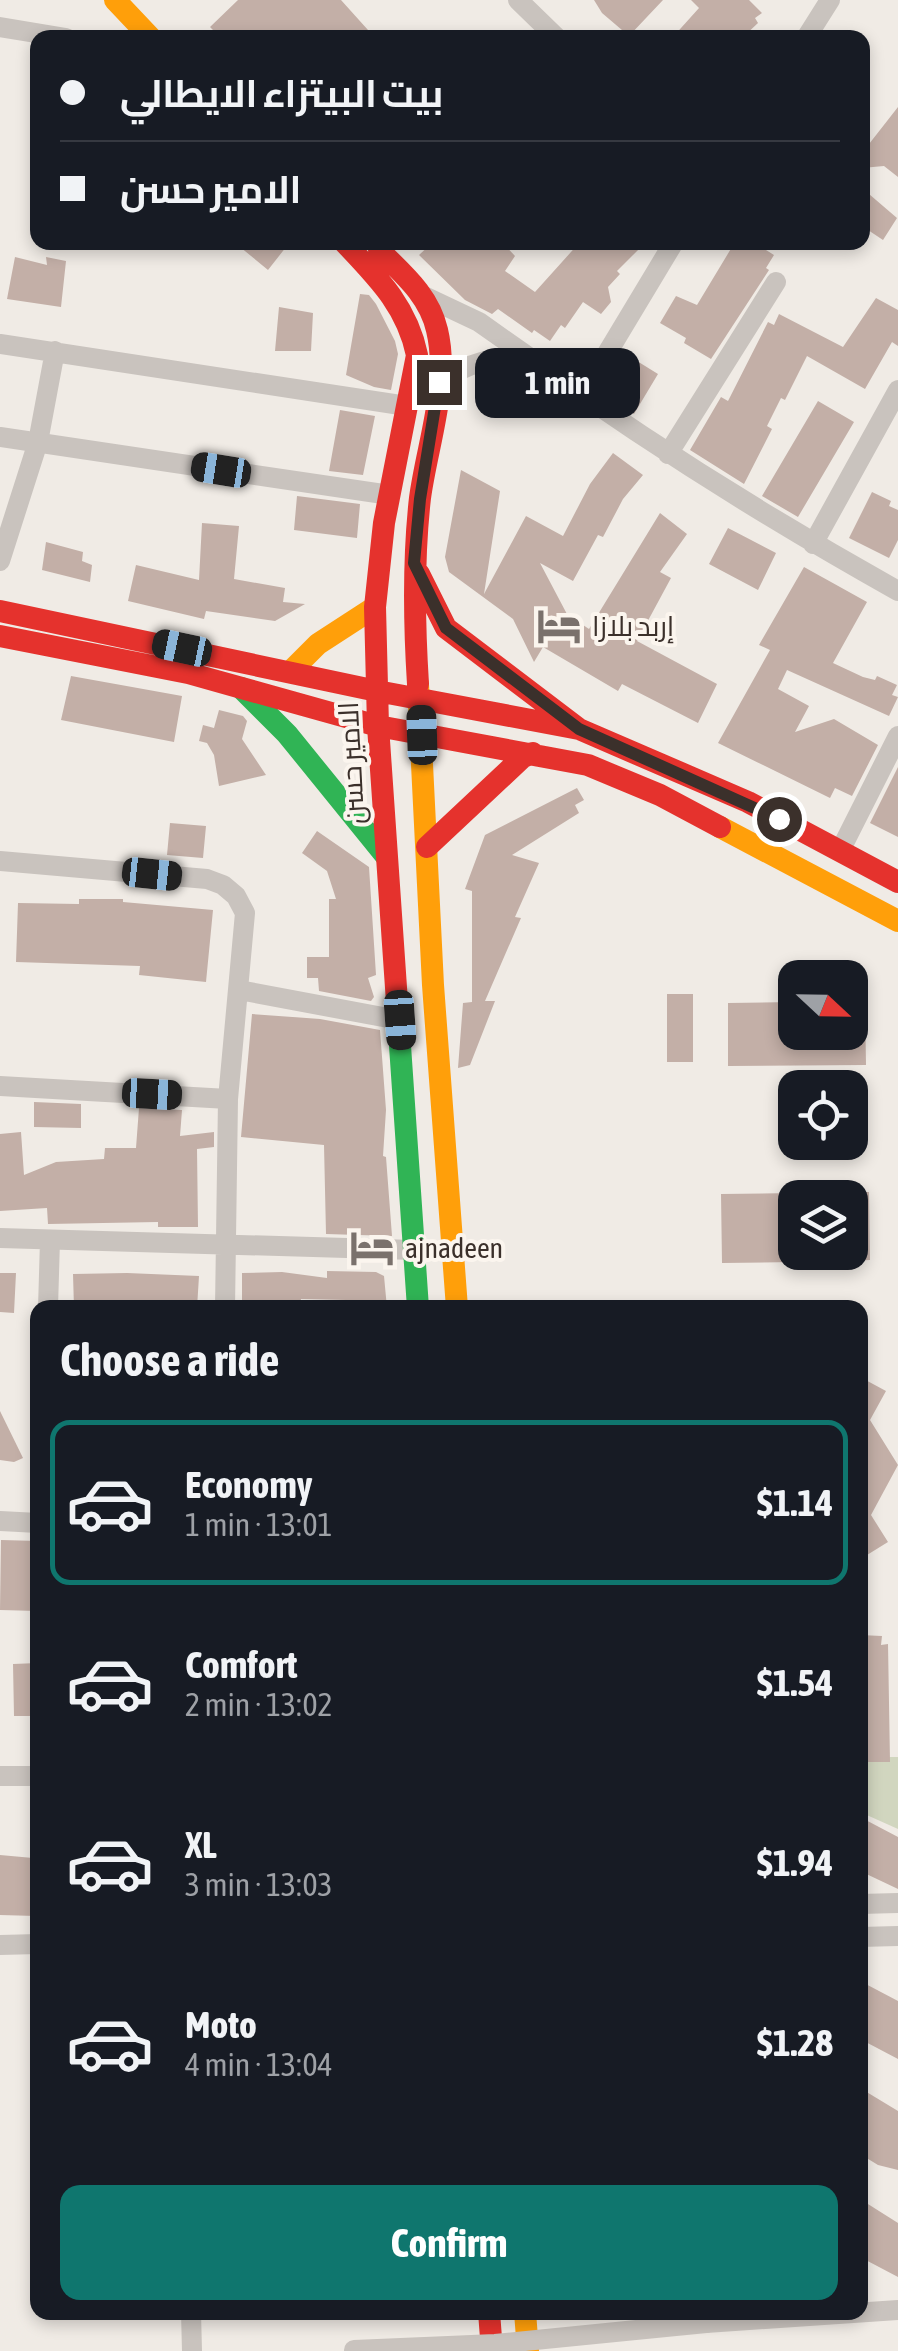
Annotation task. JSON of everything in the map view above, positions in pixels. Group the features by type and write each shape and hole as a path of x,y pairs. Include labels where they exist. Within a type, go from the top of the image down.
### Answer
{"main road":[{"path":"115,0 144,30"},
{"path":"137,0 166,30"},
{"name":"الامير حسن","path":"351,250 403,305 414,333 417,356 390,495 375,607 378,726 417,1300"},
{"path":"380,250 424,296 439,340 439,382 414,563 433,986 456,1300"},
{"path":"414,563 446,628 579,729"},
{"path":"291,670 318,644 375,607"},
{"path":"0,611 377,691 579,729 748,802 898,882"},
{"path":"0,636 188,673 378,726 588,765 660,795 898,921"},
{"path":"241,688 286,734 386,856"},
{"path":"427,847 523,757 533,753"},
{"path":"490,2320 492,2351"},
{"path":"526,2320 528,2351"}],"street":[{"path":"518,0 549,30"},
{"path":"811,30 830,0"},
{"path":"0,27 30,32"},
{"path":"582,395 669,250"},
{"path":"668,454 776,282"},
{"path":"424,296 479,322 668,454 813,544 898,591"},
{"path":"0,344 407,406"},
{"path":"0,561 38,442 55,352"},
{"path":"439,382 460,368 499,356 530,358"},
{"path":"813,544 898,390"},
{"path":"0,437 390,495"},
{"path":"840,852 898,736"},
{"path":"0,861 208,879 236,896 244,912 228,1099 225,1300"},
{"path":"239,990 400,1020"},
{"path":"0,1086 228,1099"},
{"path":"0,1238 414,1250"},
{"path":"48,1300 50,1240"},
{"path":"0,1522 30,1523"},
{"path":"0,1776 30,1776"},
{"path":"868,1904 898,1903"},
{"path":"868,1937 898,1936"},
{"path":"0,1945 30,1944"},
{"path":"868,2312 898,2310"},
{"path":"191,2320 192,2351"},
{"path":"343,2351 548,2340 738,2320"}],"green space":[{"path":"868,1757 898,1757 898,1829 868,1816"}],"building":[{"path":"238,0 341,0 368,30 213,30 210,27"},
{"path":"594,0 663,0 635,30 622,30 602,13"},
{"path":"691,0 749,0 762,13 755,18 758,23 751,30 679,30 699,8"},
{"path":"898,107 898,177 884,166 870,167 870,143"},
{"path":"870,195 897,218 883,240 870,231"},
{"path":"244,250 284,250 268,270"},
{"path":"424,250 509,250 515,256 505,271 535,292 573,250 638,250 617,271 620,274 608,287 611,302 601,314 583,302 565,328 561,325 550,341 498,309 492,314 465,300 419,255"},
{"path":"730,250 766,250 774,255 766,268 769,270 711,359 660,323 676,296 697,305"},
{"path":"15,257 47,265 46,257 66,261 61,307 7,299"},
{"path":"360,294 369,295 376,304 395,341 398,354 391,390 346,375"},
{"path":"876,298 898,310 898,346 892,342 865,389 807,356 767,426 772,429 744,484 690,450 721,397 728,401 768,322 774,325 779,314 843,347"},
{"path":"279,307 313,313 311,351 275,351"},
{"path":"637,361 658,374 634,414 614,400"},
{"path":"818,401 854,422 798,517 762,496"},
{"path":"340,410 375,416 363,475 329,471"},
{"path":"613,453 643,475 623,499 603,537 598,535 573,581 540,563 578,635 583,625 589,629 660,513 687,534 660,572 671,578 637,641 717,684 698,723 622,684 618,691 543,647 534,662 513,619 449,572 445,557 461,470 500,491 484,594 526,516 563,536 590,484"},
{"path":"872,492 891,501 889,506 898,510 898,540 889,558 849,538"},
{"path":"297,496 360,504 357,538 294,530"},
{"path":"202,523 239,526 234,579 285,588 283,602 305,604 275,621 206,611 204,619 128,601 136,565 199,580"},
{"path":"728,528 776,553 758,590 709,564"},
{"path":"46,542 83,552 82,561 92,565 90,582 42,570"},
{"path":"804,567 867,602 833,663 863,677 875,680 877,676 897,685 892,695 898,697 889,716 787,670 778,689 809,706 795,732 834,719 878,745 852,796 835,788 830,798 718,743 770,650 759,645"},
{"path":"71,676 182,696 174,742 61,720"},
{"path":"219,710 243,716 247,721 242,739 266,775 219,786 214,755 207,743 199,741 203,725 214,728"},
{"path":"898,767 898,837 870,823"},
{"path":"577,788 584,800 575,805 579,813 512,855 539,863 515,917 521,918 485,1001 495,1001 470,1065 458,1068 463,1003 472,1002 472,891 465,889 485,835"},
{"path":"170,823 206,826 203,858 167,855"},
{"path":"317,831 369,867 376,975 368,978 374,997 371,1001 319,991 318,978 307,978 307,957 329,957 329,899 336,899 327,871 302,853"},
{"path":"79,899 123,899 213,910 206,982 139,975 140,966 16,962 18,903 79,904"},
{"path":"667,994 693,994 693,1062 667,1062"},
{"path":"778,1002 778,1050 866,1050 866,1065 728,1066 728,1003"},
{"path":"252,1014 320,1019 380,1030 386,1110 383,1156 392,1236 326,1234 324,1145 241,1137"},
{"path":"34,1102 81,1104 81,1128 34,1127"},
{"path":"139,1108 182,1110 180,1136 214,1132 214,1147 197,1149 198,1227 158,1227 158,1222 48,1224 47,1208 0,1211 0,1134 21,1132 24,1175 56,1162 104,1159 105,1148 136,1148"},
{"path":"868,1192 869,1192 868,1260"},
{"path":"778,1193 778,1262 722,1263 721,1194"},
{"path":"327,1271 376,1272 384,1276 386,1300 242,1300 242,1273 282,1272 327,1278"},
{"path":"0,1273 16,1273 14,1313 0,1312"},
{"path":"73,1274 199,1276 198,1300 74,1300"},
{"path":"868,1381 886,1391 870,1420 898,1465 871,1515 888,1542 868,1554"},
{"path":"0,1411 23,1458 14,1462 0,1460"},
{"path":"1,1540 30,1541 30,1611 0,1610"},
{"path":"868,1635 882,1636 881,1645 888,1644 890,1762 868,1762"},
{"path":"30,1663 30,1716 14,1716 13,1664"},
{"path":"868,1821 898,1837 898,1889 868,1875"},
{"path":"0,1855 30,1858 30,1916 0,1915"},
{"path":"868,1985 898,2001 898,2059 868,2043"},
{"path":"868,2093 898,2111 898,2170 868,2159"},
{"path":"868,2204 898,2223 898,2277 868,2261"}],"traffic: fast":[{"path":"241,688 287,734 386,856"},
{"path":"397,1002 417,1300"}],"traffic: slow":[{"path":"115,0 143,30"},
{"path":"291,671 318,644 375,607"},
{"path":"418,684 433,985 456,1300"},
{"path":"720,827 898,921"},
{"path":"526,2320 528,2351"}],"traffic: jam":[{"path":"351,250 398,307 417,355 384,523 375,607 378,726 397,1002"},
{"path":"379,250 428,306 440,351 439,393 416,544 418,684"},
{"path":"419,574 446,628 579,729"},
{"path":"0,611 377,691 579,729 748,802 898,882"},
{"path":"0,636 188,673 378,726 588,765 660,795 720,827"},
{"path":"427,847 523,757 533,753"},
{"path":"490,2320 492,2351"}],"place":[{"name":"إربد بلازا","path":"559,626"},
{"name":"ajnadeen","path":"372,1248"}],"route":[{"path":"439,382 414,563 446,628 579,729 779,819"}]}
